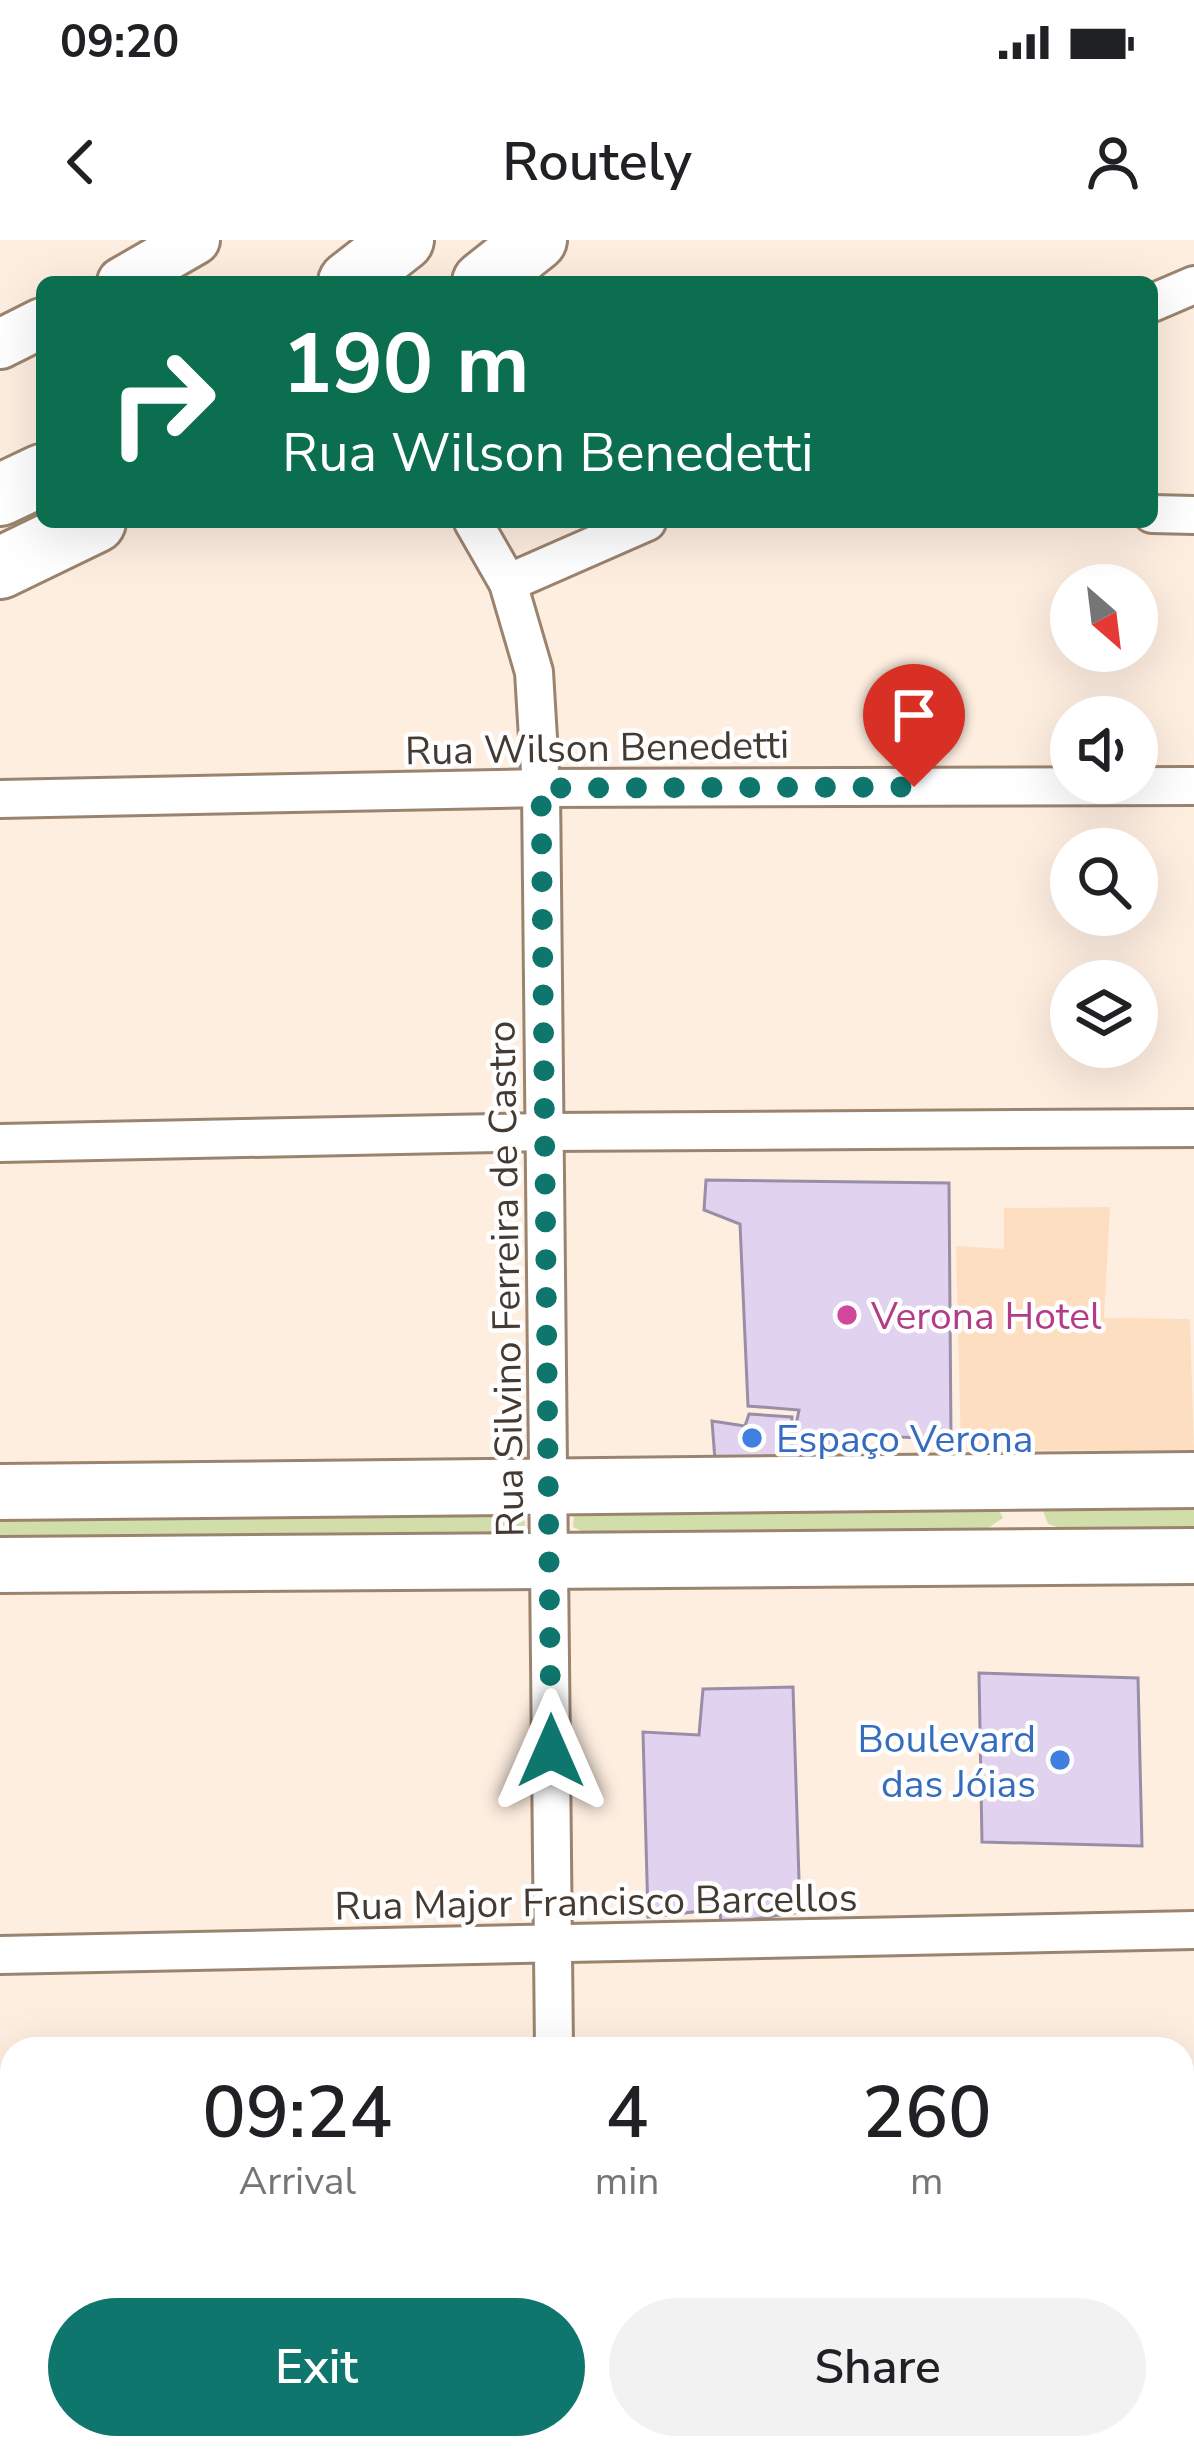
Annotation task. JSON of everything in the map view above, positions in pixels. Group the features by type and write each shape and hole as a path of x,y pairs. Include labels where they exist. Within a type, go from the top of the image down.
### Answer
{"main road":[{"path":"357,276 403,240"},
{"path":"491,276 536,240"},
{"path":"0,495 36,479"},
{"path":"0,568 83,528"},
{"path":"0,1492 1194,1480"},
{"path":"0,1565 1194,1556"}],"street":[{"path":"132,276 195,240"},
{"path":"1158,300 1194,285"},
{"path":"0,344 36,326"},
{"path":"1158,514 1194,515"},
{"name":"Rua Silvino Ferreira de Castro","path":"476,528 508,583 534,672 541,788 554,2037"},
{"path":"508,583 633,528"},
{"name":"Rua Wilson Benedetti","path":"0,799 541,788 1194,785"},
{"path":"0,1143 545,1132 1194,1128"},
{"name":"Rua Major Francisco Barcellos","path":"0,1955 1193,1931"}],"shaded area":[{"path":"1110,1207 1104,1318 1190,1319 1194,1451 961,1450 956,1246 1004,1249 1004,1208"}],"green space":[{"path":"1194,1501 1194,1530 1069,1531 1048,1524 1043,1511 1054,1504"},
{"path":"997,1506 1003,1518 988,1528 612,1533 573,1527 574,1515 583,1508"},
{"path":"509,1508 524,1515 525,1525 515,1534 378,1540 0,1536 0,1513"}],"building":[{"name":"Verona Hotel","path":"706,1180 949,1183 951,1439 845,1435 844,1450 791,1449 799,1410 748,1406 740,1224 704,1210"},
{"name":"Espaço Verona","path":"749,1414 792,1417 791,1464 715,1460 712,1421 745,1426"},
{"name":"Boulevard das Jóias","path":"979,1673 1138,1678 1142,1846 982,1842"},
{"path":"793,1687 800,1912 721,1924 720,1909 648,1917 643,1732 699,1735 703,1689"}],"place":[{"name":"Verona Hotel","path":"847,1315"},
{"name":"Espaço Verona","path":"752,1438"},
{"name":"Boulevard das Jóias","path":"1060,1760"}],"route":[{"path":"551,1751 541,788 914,787"}]}
